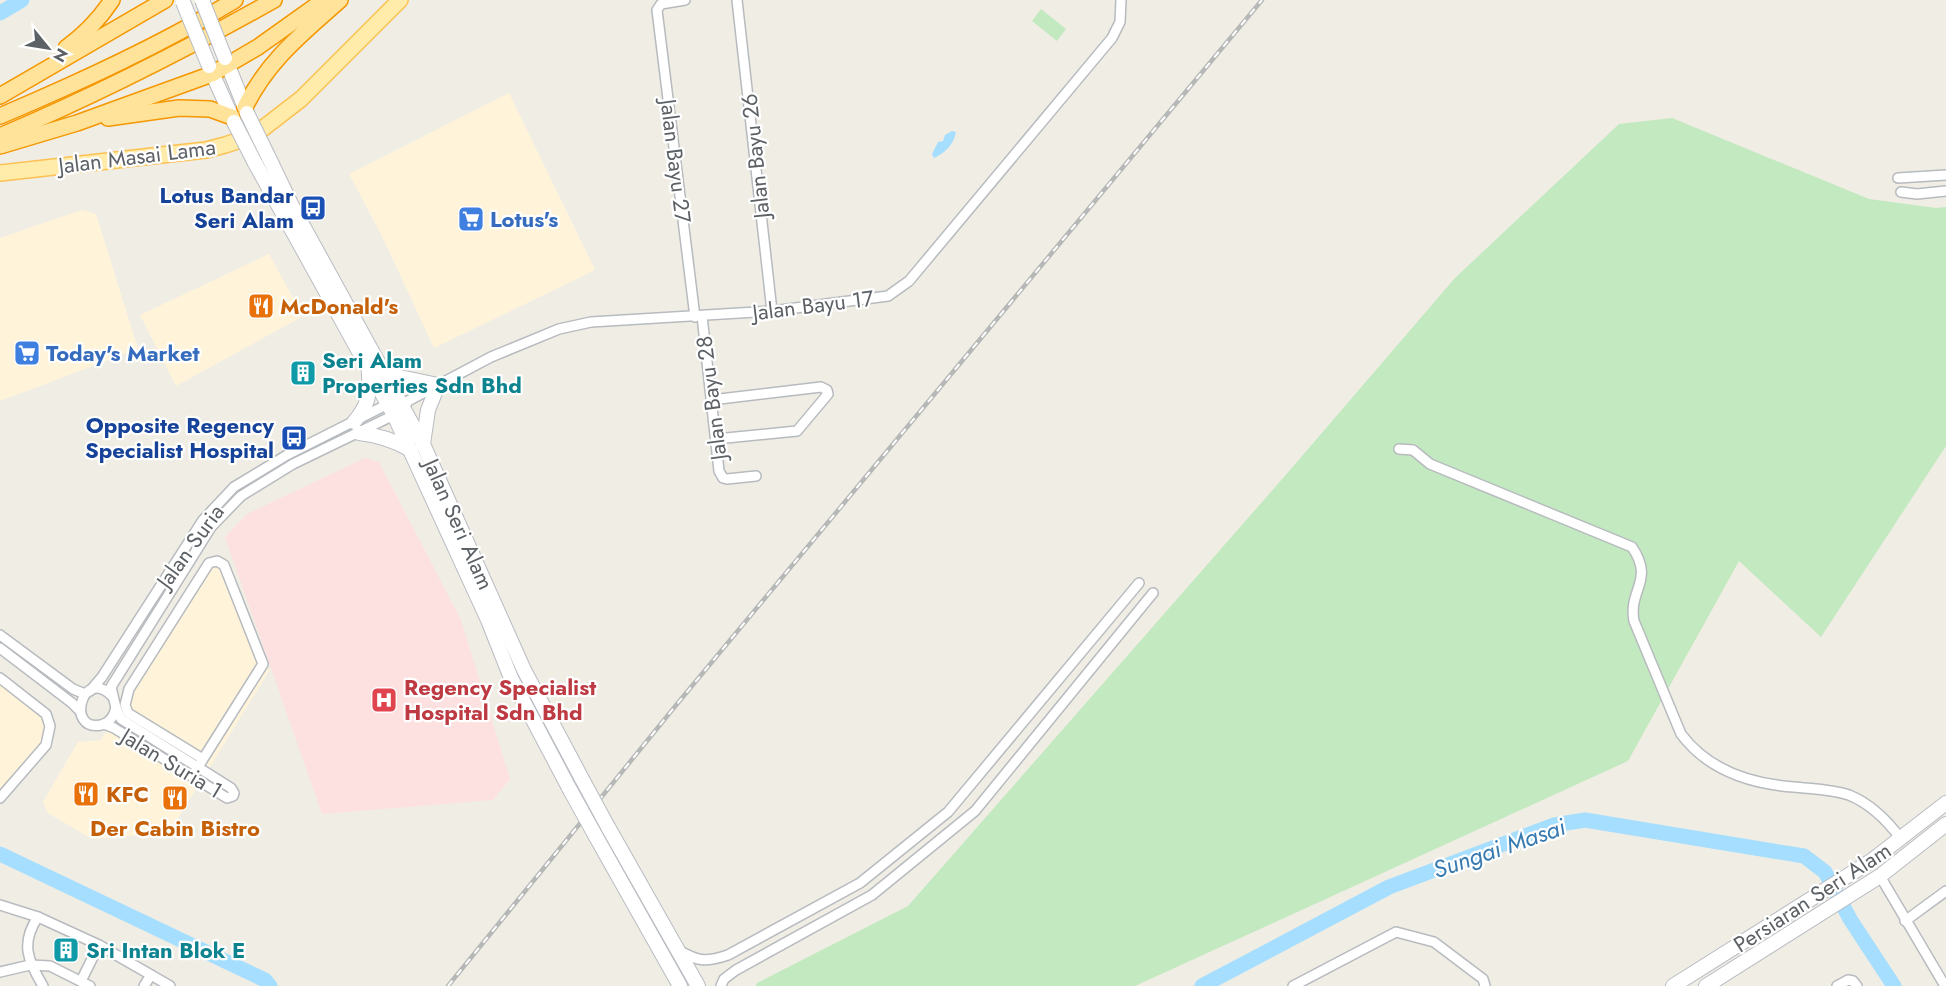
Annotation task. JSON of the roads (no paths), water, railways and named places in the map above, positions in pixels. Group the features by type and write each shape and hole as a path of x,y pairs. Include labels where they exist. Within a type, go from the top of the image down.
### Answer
{"highway":[{"path":"21,83 87,32 112,0"},
{"path":"0,96 165,0"},
{"path":"0,116 59,91 199,22 235,0"},
{"path":"0,136 64,109 206,39 274,0"},
{"path":"0,146 77,123 211,70 258,47 324,0"},
{"path":"246,110 255,86 278,56 340,0"},
{"path":"77,123 179,108 210,109 233,120"}],"main road":[{"name":"Jalan Seri Alam","path":"202,0 246,110 374,368"},
{"name":"Jalan Masai Lama","path":"0,173 206,150 253,136 301,99 400,0"},
{"name":"Jalan Seri Alam","path":"182,1 233,120 255,163 398,406 524,670 608,827 698,986"},
{"path":"374,368 400,377 438,385 417,447 357,427 368,397 374,368"},
{"name":"Jalan Seri Alam","path":"417,447 511,678 569,788 680,986"},
{"name":"Persiaran Seri Alam","path":"1673,986 1859,869 1946,803"},
{"name":"Persiaran Seri Alam","path":"1706,986 1880,876 1946,824"}],"street":[{"name":"Jalan Bayu 27","path":"685,0 659,6 657,10 698,316"},
{"name":"Jalan Bayu 26","path":"737,0 772,311"},
{"name":"Jalan Bayu 17","path":"398,406 491,357 559,328 591,322 772,311 888,296 909,282 1112,38 1120,22 1121,0"},
{"path":"1898,178 1946,175"},
{"path":"1901,192 1917,194 1946,192"},
{"name":"Jalan Bayu 28","path":"698,316 719,471 723,478 730,480 756,476"},
{"path":"711,400 821,387 827,390 828,394 797,431 716,439"},
{"name":"Jalan Suria","path":"112,696 112,683 211,527 241,496 357,427 398,406"},
{"name":"Jalan Suria","path":"88,692 102,677 203,520 234,487 287,455 357,427"},
{"path":"1399,449 1413,450 1430,464 1632,547 1643,571 1640,587 1633,601 1634,621 1681,734 1690,746 1737,777 1764,784 1816,788 1848,795 1877,812 1888,821 1901,838"},
{"path":"192,776 263,664 224,565 217,561 209,563 129,688 124,705 128,713 200,763"},
{"path":"678,949 694,959 711,961 729,955 860,883 948,812 1139,583"},
{"path":"721,986 724,979 736,970 872,895 975,811 1153,593"},
{"path":"144,665 137,656 145,632"},
{"path":"0,635 73,689 88,692 102,689 112,696 116,708 111,719 104,724 91,724 82,717 81,699 88,692"},
{"path":"0,648 80,711"},
{"path":"0,678 46,714 50,726 46,746 1,798"},
{"name":"Jalan Suria 1","path":"104,724 227,798 233,796 231,788 200,763 121,718 116,708"},
{"path":"1880,876 1945,986"},
{"path":"1905,921 1946,891"},
{"path":"0,905 38,916 99,945 170,986"},
{"path":"38,916 28,937 30,964 43,986"},
{"path":"1293,986 1396,932 1434,942 1483,979 1485,986"},
{"path":"81,981 99,945"},
{"path":"0,972 30,964 50,966 90,986"},
{"path":"144,986 151,975"},
{"path":"1837,986 1848,980 1853,981 1857,986"}],"water":[{"path":"952,131 956,132 951,144 942,154 934,158 932,154 938,142 943,141 945,135"}],"waterway":[{"path":"0,13 22,0"},
{"name":"Sungai Masai","path":"1202,986 1389,887 1554,825 1585,820 1804,856 1825,872 1850,919 1894,986"},
{"name":"Sungai Masai","path":"0,854 265,980 270,986"}],"railway":[{"path":"448,986 677,704 1262,0"}],"place":[{"name":"Lotus Bandar Seri Alam","path":"313,208"},
{"name":"Lotus's","path":"471,219"},
{"name":"McDonald's","path":"261,306"},
{"name":"Today's Market","path":"27,353"},
{"name":"Seri Alam Properties Sdn Bhd","path":"303,373"},
{"name":"Opposite Regency Specialist Hospital","path":"294,438"},
{"name":"Regency Specialist Hospital Sdn Bhd","path":"384,700"},
{"name":"KFC","path":"86,794"},
{"name":"Der Cabin Bistro","path":"175,798"},
{"name":"Sri Intan Blok E","path":"66,950"}]}
